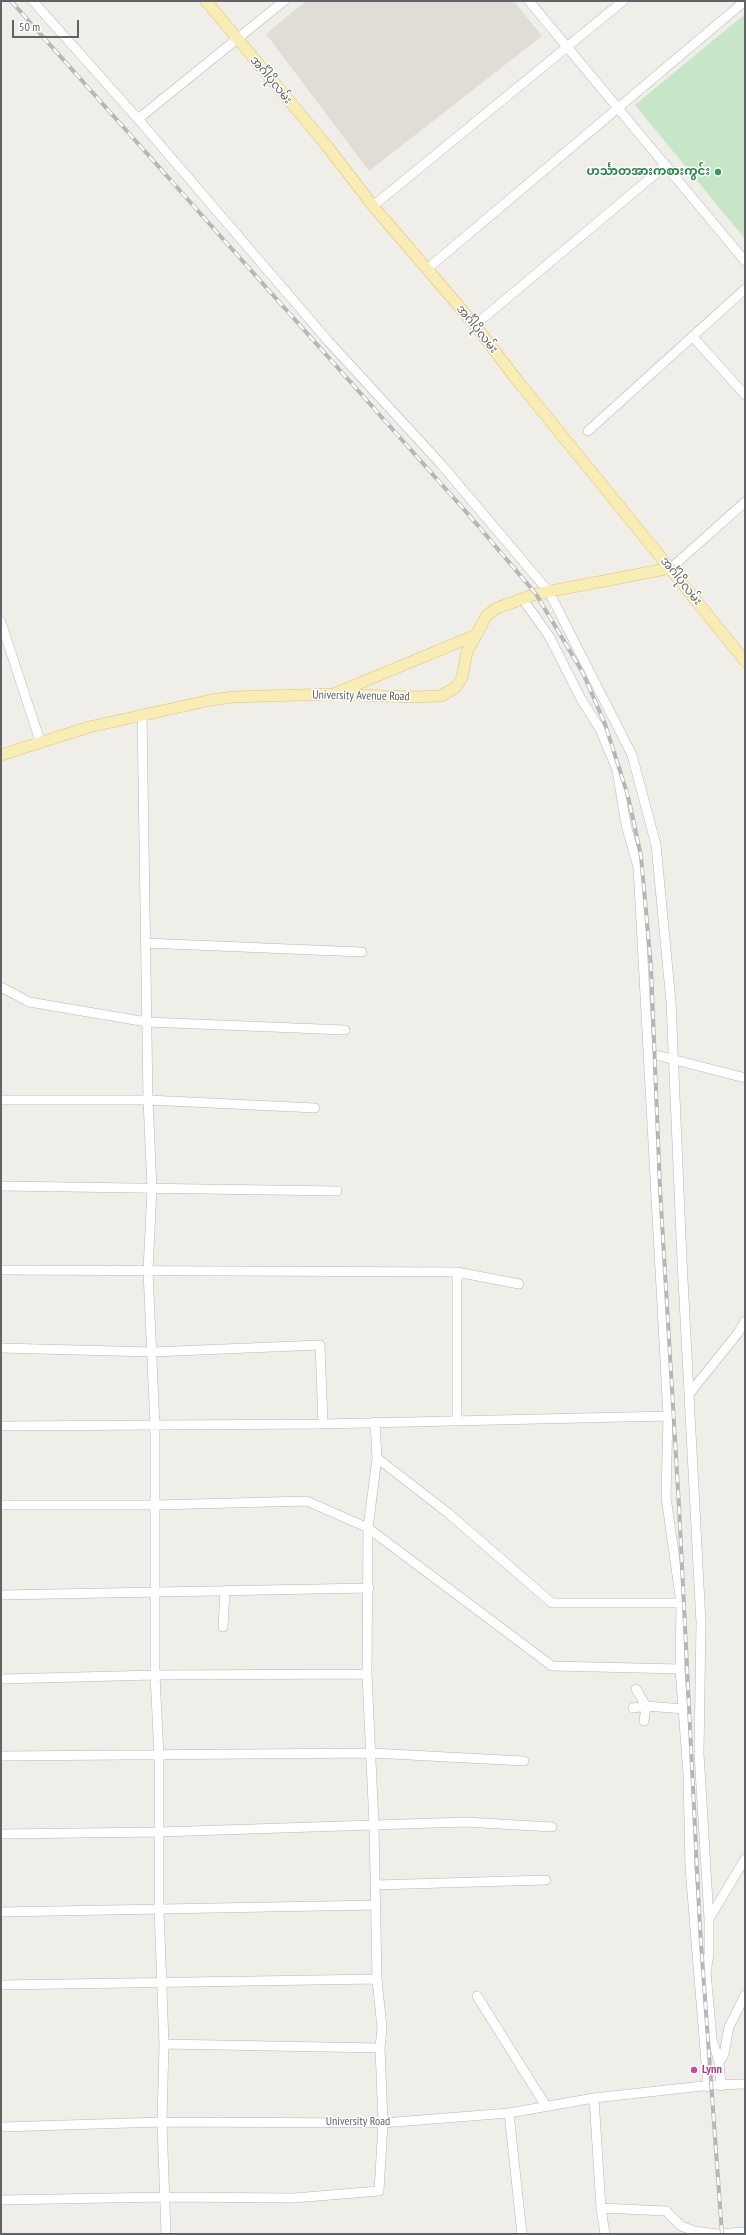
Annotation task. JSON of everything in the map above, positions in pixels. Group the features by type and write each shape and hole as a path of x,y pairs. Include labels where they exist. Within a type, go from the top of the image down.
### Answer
{"main road":[{"name":"အင်္ဂါပိုလမ်း","path":"206,1 327,146 373,206 475,325 517,380 745,661"},
{"name":"University Avenue Road","path":"1,755 40,741 142,714 233,697 333,694 412,697 441,696 449,693 456,687 462,678 467,652 486,615 522,598 671,568"},
{"path":"333,694 476,635"}],"street":[{"path":"32,1 138,119 329,342 430,452 549,592 632,755 656,845 671,1002 688,1394 701,1623 699,1753 709,1919 709,1954 706,1972 712,2039 719,2062"},
{"path":"138,119 284,1"},
{"path":"529,1 567,48 619,107 745,261"},
{"path":"373,206 567,48 622,1"},
{"path":"427,270 745,1"},
{"path":"475,325 666,165"},
{"path":"588,431 745,289"},
{"path":"693,337 745,396"},
{"path":"671,568 745,502"},
{"path":"522,598 549,636 581,699 600,729 617,770 626,824 638,866 668,1416 666,1497 681,1603 680,1669 684,1709 694,1937 714,2086"},
{"path":"1,622 40,741"},
{"path":"142,714 148,1100 152,1188 148,1272 155,1426 155,1675 159,1756 159,1908 164,2044 162,2122 166,2234"},
{"path":"145,943 362,952"},
{"path":"1,987 29,1002 147,1022 345,1030"},
{"path":"648,1053 745,1078"},
{"path":"1,1100 148,1100 315,1108"},
{"path":"1,1186 337,1191"},
{"path":"1,1270 148,1272 457,1272 519,1284"},
{"path":"457,1272 457,1420"},
{"path":"688,1394 741,1335 745,1321"},
{"path":"1,1348 152,1352 320,1345 323,1424"},
{"path":"1,1426 323,1424 668,1416"},
{"path":"1,2200 164,2197 294,2198 379,2191 383,2123 380,2048 382,2028 377,1979 374,1825 367,1674 369,1588 368,1528 377,1458 375,1422"},
{"path":"377,1458 448,1513 552,1603 681,1603"},
{"path":"1,1506 156,1505 307,1501 368,1528 552,1666 680,1669"},
{"path":"1,1595 369,1588"},
{"path":"223,1627 224,1590"},
{"path":"1,1679 155,1675 367,1674"},
{"path":"636,1689 646,1706 644,1721"},
{"path":"633,1708 646,1706 684,1709"},
{"path":"1,1756 159,1756 371,1753 524,1761"},
{"path":"1,1834 160,1832 465,1822 552,1827"},
{"path":"709,1919 745,1859"},
{"path":"375,1885 546,1880"},
{"path":"1,1912 376,1905"},
{"path":"1,1985 161,1981 377,1979"},
{"path":"714,2086 719,2062 724,2054 729,2027 745,1995"},
{"path":"477,1996 546,2106"},
{"path":"164,2044 380,2048"},
{"name":"University Road","path":"1,2127 162,2122 383,2123 509,2113 594,2098 745,2084"},
{"path":"594,2098 601,2208 605,2234"},
{"path":"509,2113 522,2234"},
{"path":"601,2208 666,2211 681,2226 694,2231 718,2234 745,2232"}],"shaded area":[{"path":"306,1 514,1 542,36 369,171 266,34"}],"green space":[{"name":"ဟင်္သာတအားကစားကွင်း","path":"745,14 745,239 635,105"}],"railway":[{"path":"11,1 468,514 536,594 583,673 605,724 628,796 641,856 651,967 660,1189 679,1506 700,1929 722,2234"}],"place":[{"name":"ဟင်္သာတအားကစားကွင်း","path":"718,172"},
{"name":"Lynn","path":"694,2070"}]}
